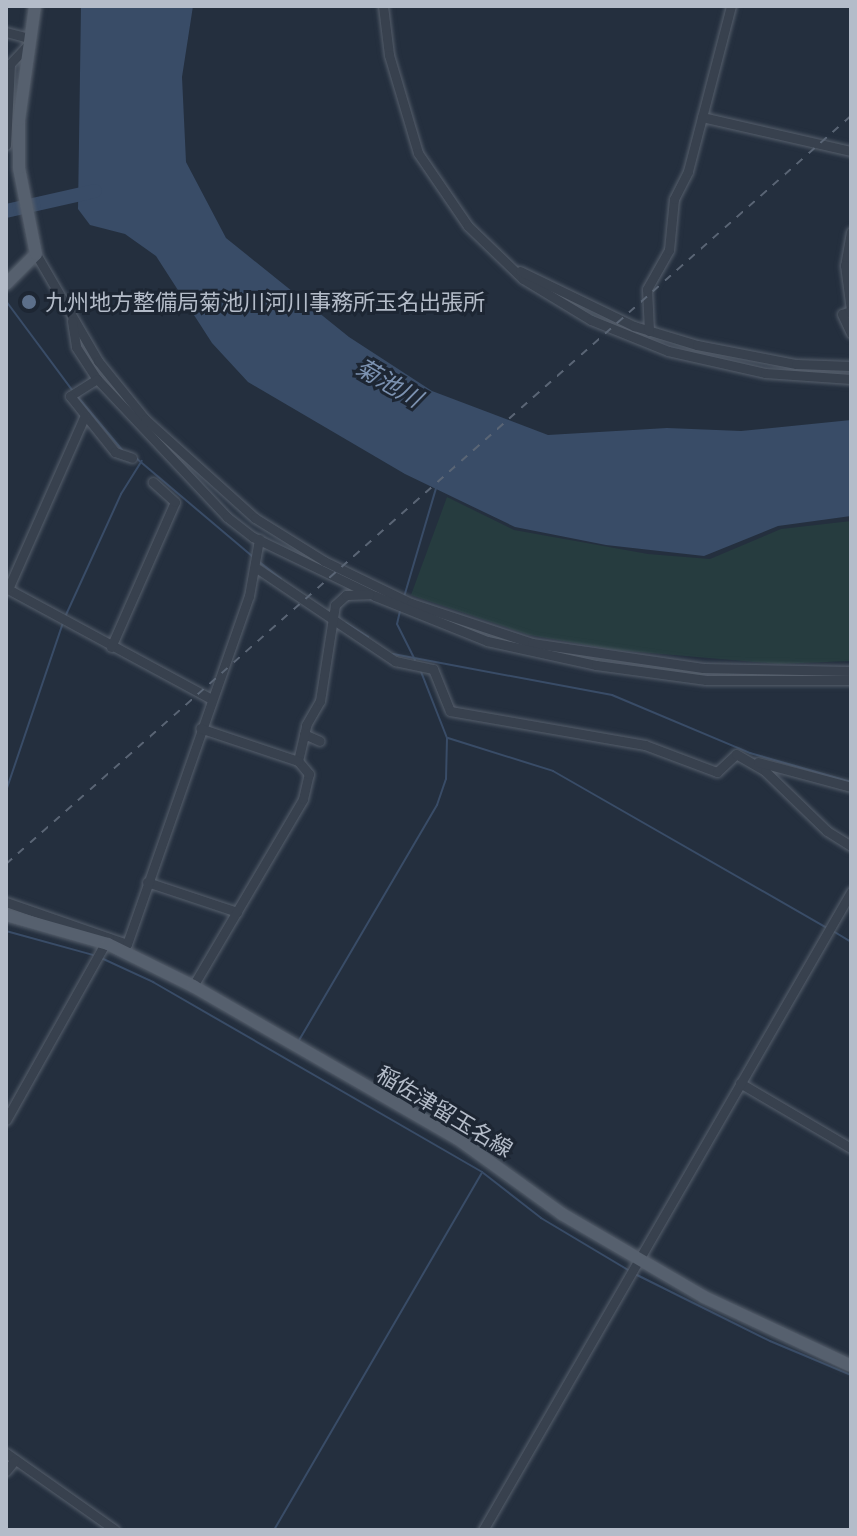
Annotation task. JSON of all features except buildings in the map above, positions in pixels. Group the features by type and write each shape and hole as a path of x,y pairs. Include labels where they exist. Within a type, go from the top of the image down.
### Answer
{"main road":[{"path":"6,284 36,254 23,197 19,120 35,6"},
{"name":"稲佐津留玉名線","path":"6,915 103,949 193,986 458,1139 632,1266 851,1366"}],"street":[{"path":"383,6 389,55 418,153 448,202 506,264 559,303 632,340 765,373 851,379"},
{"path":"649,331 647,289 669,250 674,199 688,171 731,6"},
{"path":"6,145 10,64 28,42 9,33"},
{"path":"702,117 851,151"},
{"path":"851,232 845,265 851,311 842,314 851,333"},
{"path":"36,254 72,321 117,387 205,478 255,518 324,561 411,603 489,631 592,655 677,666 851,671"},
{"path":"506,264 649,331 763,359 851,366"},
{"path":"72,321 76,347 97,379 227,517 259,539 371,594 487,641 596,665 706,680 851,680"},
{"path":"97,379 75,393 85,415 115,452 132,458"},
{"path":"85,415 7,588 211,699"},
{"path":"205,478 227,517"},
{"path":"111,647 175,502 153,482"},
{"path":"6,902 103,949 127,944 211,699 255,562 259,539"},
{"path":"255,562 330,618 395,661 433,669 450,711 645,745 717,772 736,754 851,787"},
{"path":"298,761 304,734 320,701 330,618 335,605 346,595 371,594"},
{"path":"193,986 303,799 309,774 298,761 200,728"},
{"path":"304,734 320,741"},
{"path":"749,760 851,846"},
{"path":"147,882 237,912"},
{"path":"483,1530 632,1266 851,892"},
{"path":"6,1120 103,949"},
{"path":"740,1083 851,1148"},
{"path":"6,1471 10,1456 115,1530"}],"green space":[{"path":"447,497 514,530 648,554 710,559 781,529 851,521 851,661 779,664 615,650 529,635 411,595"}],"water":[{"name":"菊池川","path":"81,6 193,6 182,77 186,162 226,238 349,337 432,391 548,435 667,428 741,431 851,420 851,516 778,526 704,556 606,545 515,527 405,474 248,382 212,343 156,256 125,234 90,225 78,209"}],"waterway":[{"path":"6,211 95,191"},
{"path":"6,301 72,390"},
{"path":"76,395 123,451"},
{"path":"136,458 253,557"},
{"path":"65,617 121,494 142,461"},
{"path":"404,597 436,488"},
{"path":"258,561 281,579"},
{"path":"400,611 397,624 415,660"},
{"path":"6,791 63,623"},
{"path":"346,623 368,637"},
{"path":"393,654 612,695 750,753 851,782"},
{"path":"298,1042 437,805 446,779 447,738 420,669"},
{"path":"448,738 553,771 827,928"},
{"path":"6,931 93,955"},
{"path":"833,931 851,942"},
{"path":"99,957 153,982 482,1172 541,1218 630,1271"},
{"path":"274,1530 482,1173"},
{"path":"635,1274 770,1341 851,1375"}],"railway":[{"path":"6,864 851,116"}],"place":[{"name":"九州地方整備局菊池川河川事務所玉名出張所","path":"29,302"}]}
